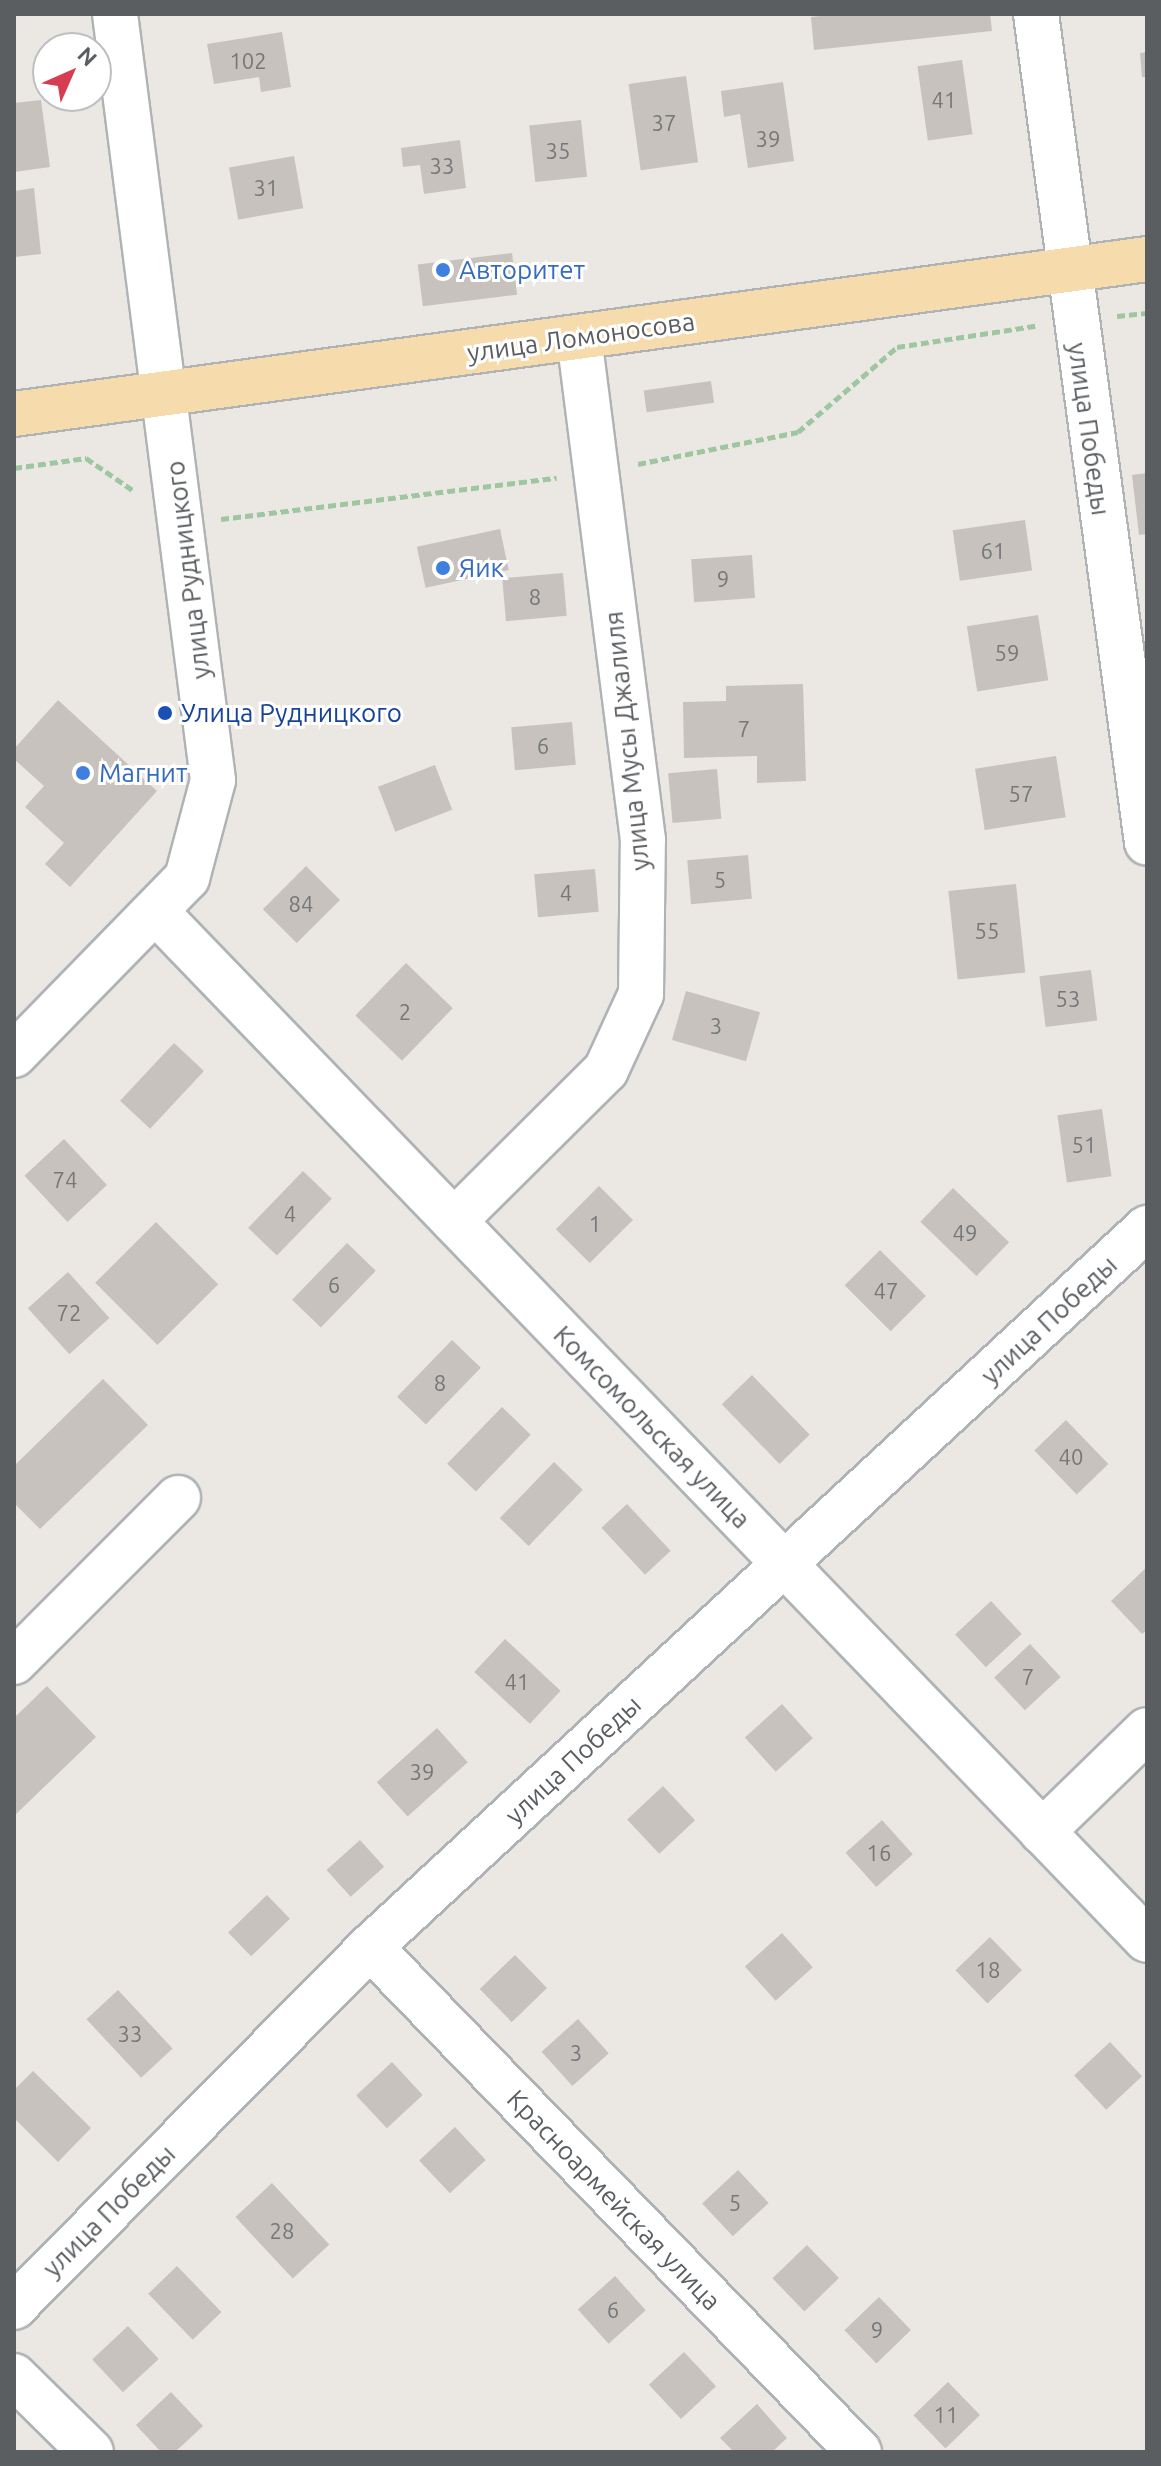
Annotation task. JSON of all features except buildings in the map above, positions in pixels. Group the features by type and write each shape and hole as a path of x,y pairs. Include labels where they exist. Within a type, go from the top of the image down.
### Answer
{"main road":[{"name":"улица Ломоносова","path":"14,414 1147,259"}],"street":[{"name":"улица Рудницкого","path":"14,1055 157,913 187,878 213,780 167,393 115,14"},
{"name":"улица Победы","path":"1036,14 1067,271 1147,843"},
{"name":"улица Мусы Джалиля","path":"454,1221 606,1070 641,994 643,840 579,337"},
{"name":"Комсомольская улица","path":"157,913 1147,1940"},
{"name":"улица Победы","path":"14,2307 370,1947 1147,1228"},
{"path":"14,1662 178,1498"},
{"path":"1042,1832 1147,1730"},
{"name":"Красноармейская улица","path":"370,1947 859,2452"},
{"path":"14,2376 91,2452"}],"place":[{"name":"Авторитет","path":"443,270"},
{"name":"Яик","path":"443,568"},
{"name":"Улица Рудницкого","path":"165,713"},
{"name":"Магнит","path":"83,773"}]}
